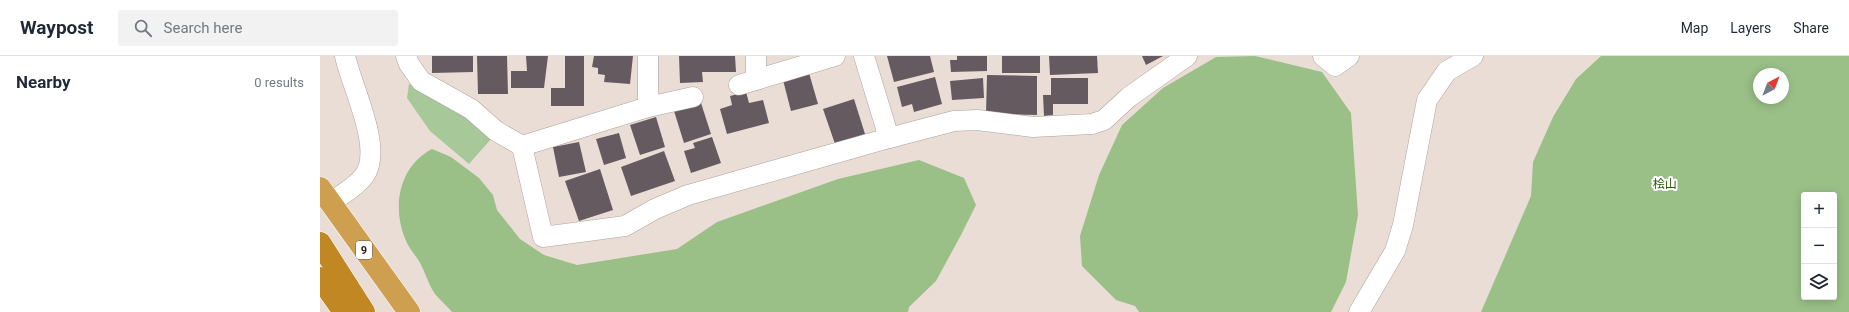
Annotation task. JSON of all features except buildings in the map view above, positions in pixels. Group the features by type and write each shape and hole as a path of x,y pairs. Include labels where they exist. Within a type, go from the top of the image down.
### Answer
{"highway":[{"name":"9","path":"325,195 409,312"},
{"path":"320,243 364,312"},
{"path":"320,278 344,312"}],"street":[{"path":"325,195 363,177 367,171 372,152 368,128 345,56"},
{"path":"406,56 409,64 421,81 471,109 496,130 522,146 543,237 625,226 655,209 688,195 954,121 977,120 1033,127 1092,124 1104,120 1128,97 1187,56"},
{"path":"648,56 648,107"},
{"path":"756,56 748,82 835,56"},
{"path":"864,56 889,138"},
{"path":"1323,56 1335,66 1349,56"},
{"path":"1359,312 1395,251 1403,225 1427,100 1447,71 1472,56"},
{"path":"522,146 648,107 693,97"}],"green space":[{"path":"1255,56 1322,72 1351,113 1358,215 1346,282 1331,312 1139,312 1135,306 1116,300 1082,266 1080,236 1099,175 1122,125 1163,88 1216,57"},
{"name":"桧山","path":"1601,56 1849,56 1849,312 1481,312 1531,196 1533,162 1553,117 1576,79"},
{"path":"409,84 474,121 491,139 469,164 430,131 407,98"},
{"path":"432,149 451,157 479,178 493,195 497,210 520,239 544,255 577,265 677,249 717,222 838,179 919,160 964,178 976,205 936,281 909,307 908,312 452,312 437,296 428,282 419,261 407,243 399,216 401,190 405,178 412,166"}]}
